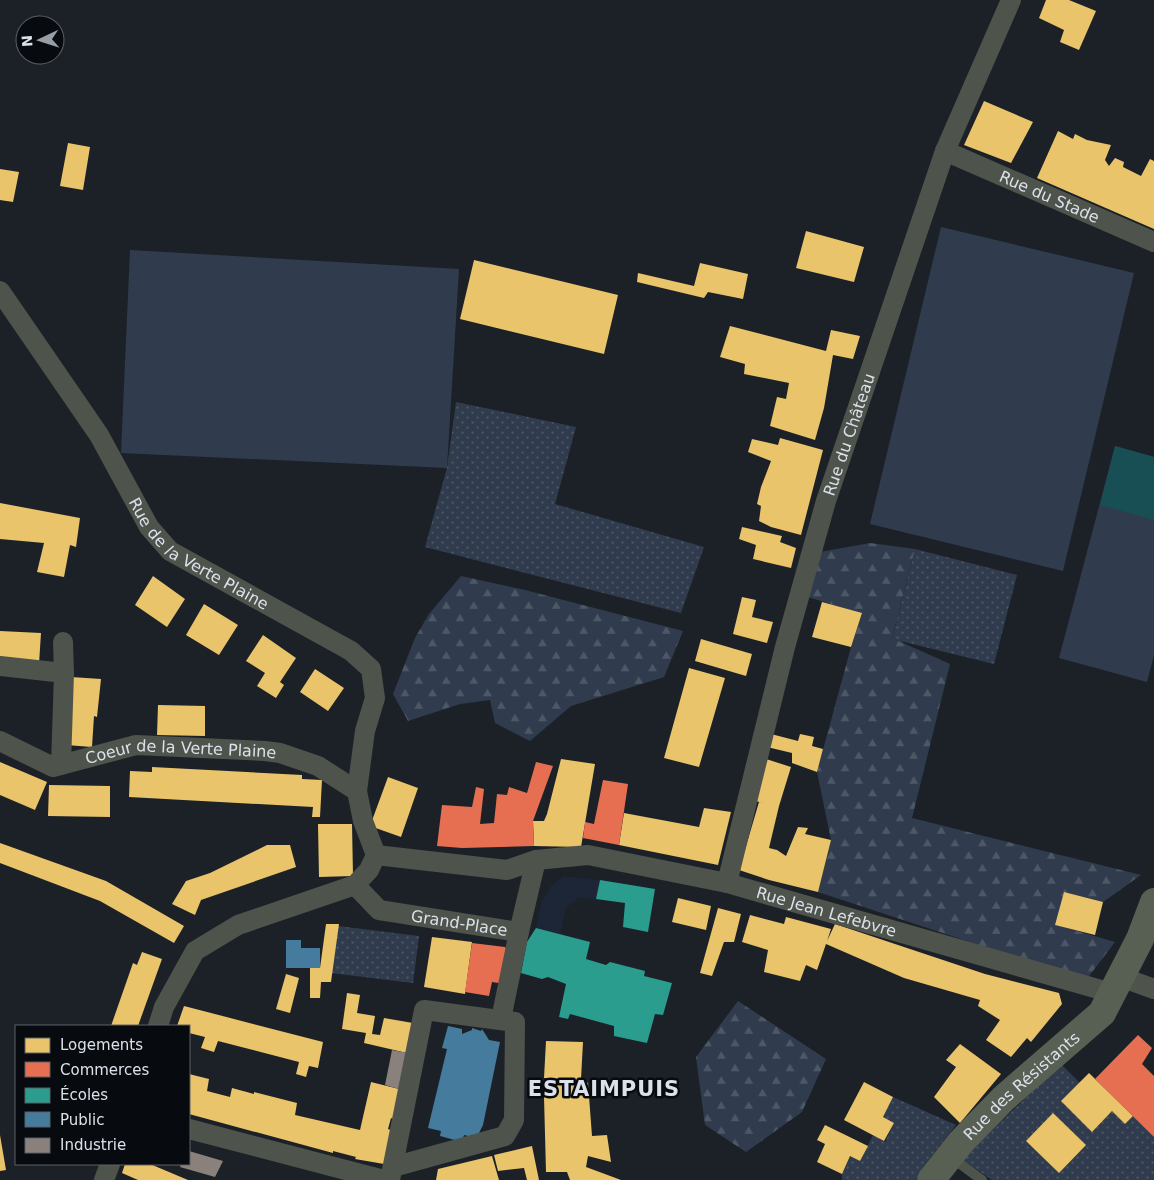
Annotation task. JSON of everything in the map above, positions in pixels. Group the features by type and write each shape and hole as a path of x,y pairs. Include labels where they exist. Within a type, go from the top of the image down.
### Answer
{"main road":[{"name":"Rue des Résistants","path":"931,1180 960,1142 1004,1098 1102,1013 1140,939 1154,902"}],"street":[{"name":"Rue du Château","path":"727,883 786,647 826,501 945,151 1011,0"},
{"name":"Rue du Stade","path":"945,151 1154,242"},
{"name":"Rue de la Verte Plaine","path":"0,291 99,435 149,527 170,550 350,651 371,669 376,698 365,731 357,791 363,821 376,855"},
{"path":"61,765 64,673 63,642"},
{"path":"0,666 64,673"},
{"name":"Coeur de la Verte Plaine","path":"0,741 53,767 136,745 280,753 318,766 357,791"},
{"path":"158,1025 164,1007 195,951 238,925 355,885 369,870 376,855 507,870 536,860"},
{"name":"Rue Jean Lefebvre","path":"536,860 588,855 727,883 1116,985 1154,989"},
{"name":"Grand-Place","path":"355,885 379,910 519,932 536,860"},
{"path":"500,1020 519,932"},
{"path":"190,1129 389,1176 505,1136 514,1120 515,1022 424,1010 389,1176"},
{"path":"104,1180 110,1165"}],"lane":[{"path":"950,1156 982,1180"}],"shaded area":[{"path":"1115,446 1154,457 1154,520 1100,505"},
{"path":"564,876 600,880 596,899 578,898 566,908 560,934 536,928 542,901 551,886"}],"green space":[{"path":"941,227 1134,273 1063,571 870,524"},
{"path":"130,250 459,269 447,468 121,453"},
{"path":"456,402 576,427 555,504 704,547 681,613 425,547 447,468"},
{"path":"1115,446 1154,457 1154,655 1147,682 1059,658"},
{"path":"870,543 915,549 892,638 950,664 912,818 1141,875 1103,902 1064,892 1056,925 1115,942 1086,980 818,892 831,840 817,772 851,647 862,614 805,596 820,552"},
{"path":"915,549 1017,575 994,664 892,639"},
{"path":"461,576 525,590 683,631 664,677 571,706 530,741 495,723 490,700 460,704 408,721 393,694 415,638 429,614"},
{"path":"338,926 419,936 413,983 331,973"},
{"path":"738,1001 826,1059 802,1112 746,1152 705,1125 696,1057"},
{"path":"1061,1064 1080,1083 1062,1102 1092,1131 1112,1111 1125,1124 1133,1116 1154,1137 1154,1180 992,1180 962,1159"},
{"path":"893,1097 956,1125 923,1167 916,1180 842,1180 842,1174 850,1156 860,1161 873,1135 885,1142 894,1123 883,1117"}],"building: Logements":[{"path":"1046,0 1069,0 1096,11 1079,50 1060,42 1064,30 1039,18"},
{"path":"984,101 1033,122 1011,163 964,145"},
{"path":"1058,131 1073,139 1075,134 1087,140 1111,145 1105,160 1109,166 1115,158 1124,162 1123,167 1141,176 1150,159 1154,161 1154,229 1037,178"},
{"path":"68,143 90,147 83,190 60,186"},
{"path":"0,169 19,172 13,202 0,200"},
{"path":"806,231 864,247 854,282 796,268"},
{"path":"474,260 618,295 604,354 460,319"},
{"path":"700,263 748,274 743,299 708,292 704,298 637,282 638,273 694,286"},
{"path":"730,326 826,351 831,330 860,336 853,359 833,355 824,408 815,440 770,426 777,397 786,399 789,383 744,374 745,364 720,357"},
{"path":"780,438 823,450 801,535 771,527 759,521 761,506 757,504 771,461 748,452 752,439 778,445"},
{"path":"0,503 80,518 76,547 70,545 64,577 37,572 44,543 0,539"},
{"path":"742,527 782,536 780,542 796,548 791,568 753,559 756,545 739,539"},
{"path":"153,576 185,599 167,627 135,605"},
{"path":"742,597 756,600 752,617 773,622 767,643 733,634"},
{"path":"822,602 862,613 851,647 812,637"},
{"path":"204,604 238,625 219,655 186,635"},
{"path":"0,631 41,633 39,664 0,661"},
{"path":"263,635 296,658 280,682 284,685 276,698 257,686 265,673 246,661"},
{"path":"701,639 752,654 746,676 695,661"},
{"path":"689,668 725,678 699,767 664,758"},
{"path":"315,669 344,688 328,711 300,692"},
{"path":"71,677 101,679 97,717 94,716 92,747 66,745"},
{"path":"158,705 205,706 205,736 157,735"},
{"path":"771,734 798,741 800,734 814,737 812,746 823,749 817,772 792,763 792,753 767,747"},
{"path":"763,758 791,767 769,848 777,850 786,856 798,827 808,828 805,834 831,840 818,892 769,880 739,870 759,802 767,804 752,800"},
{"path":"561,759 595,764 581,847 534,846 533,821 544,821"},
{"path":"0,762 47,782 35,810 0,795"},
{"path":"152,767 302,775 302,779 322,780 320,817 312,817 313,807 129,797 130,771 152,772"},
{"path":"388,777 418,788 401,837 370,826"},
{"path":"49,785 110,786 110,817 48,816"},
{"path":"704,808 731,812 718,865 619,845 624,813 699,827"},
{"path":"318,824 352,824 353,876 319,877"},
{"path":"0,843 106,881 184,926 174,943 100,901 0,863"},
{"path":"267,845 290,845 296,867 201,900 195,915 172,904 186,881 210,873"},
{"path":"1064,892 1103,902 1095,935 1055,925"},
{"path":"678,898 711,906 706,930 672,922"},
{"path":"718,908 741,914 734,942 724,942 712,976 700,973"},
{"path":"750,915 784,924 786,917 831,929 827,941 835,924 985,974 1059,993 1062,1004 1031,1042 1027,1038 1011,1057 986,1040 1000,1020 978,1006 980,1000 904,978 826,944 817,970 806,965 800,981 764,972 768,950 742,942"},
{"path":"326,924 339,924 331,982 321,982 320,998 310,998 310,968 320,968"},
{"path":"432,937 472,942 465,994 424,987"},
{"path":"142,952 162,959 138,1025 111,1025 133,963 137,965"},
{"path":"286,974 299,978 290,1013 276,1009"},
{"path":"347,993 360,995 357,1013 375,1016 372,1034 380,1035 384,1018 413,1023 407,1053 364,1043 366,1033 342,1029"},
{"path":"184,1006 323,1042 318,1068 309,1066 306,1077 296,1074 299,1062 218,1041 214,1052 201,1048 205,1037 190,1033 190,1025 177,1025"},
{"path":"546,1041 583,1042 581,1079 588,1083 592,1136 607,1135 611,1162 588,1156 586,1167 621,1180 570,1180 567,1172 546,1172 544,1097 549,1097 549,1078 544,1078"},
{"path":"960,1044 1001,1074 960,1123 934,1097 956,1067 946,1060"},
{"path":"1089,1073 1133,1116 1125,1124 1112,1111 1092,1132 1061,1101"},
{"path":"190,1074 209,1079 207,1091 230,1097 232,1088 254,1094 254,1092 297,1103 295,1115 360,1130 371,1082 399,1089 393,1119 391,1118 388,1129 391,1130 384,1164 355,1159 356,1157 333,1151 333,1153 190,1114"},
{"path":"864,1082 893,1097 883,1117 894,1123 884,1141 844,1120"},
{"path":"1053,1113 1086,1145 1059,1173 1026,1141"},
{"path":"825,1125 868,1146 860,1161 850,1156 842,1174 817,1162 825,1144 817,1140"},
{"path":"0,1135 6,1170 0,1171"},
{"path":"532,1146 539,1180 527,1180 524,1168 498,1171 494,1155"},
{"path":"492,1156 499,1180 436,1180 438,1169"},
{"path":"125,1165 152,1165 188,1180 138,1180 122,1173"}],"building: Commerces":[{"path":"536,762 553,766 533,821 534,846 462,848 437,846 442,805 472,807 476,787 484,789 480,824 494,823 497,794 507,795 509,787 527,793"},
{"path":"603,780 628,784 619,845 583,838 585,822 594,824"},
{"path":"472,943 505,947 509,953 505,984 492,982 489,996 465,992"},
{"path":"1138,1035 1152,1048 1142,1064 1154,1076 1154,1137 1095,1079"}],"building: Écoles":[{"path":"600,880 655,889 648,932 623,927 625,903 596,899"},
{"path":"536,928 590,942 586,959 606,965 610,962 645,971 644,976 672,983 663,1015 655,1014 647,1043 614,1036 614,1026 570,1014 568,1019 559,1017 566,984 548,977 542,979 521,973 527,942"}],"building: Public":[{"path":"286,940 301,940 301,948 320,948 320,968 286,968"},
{"path":"448,1026 462,1029 462,1034 472,1030 472,1028 481,1031 482,1029 489,1040 500,1042 483,1125 479,1133 472,1137 464,1135 462,1142 440,1136 441,1131 428,1128 447,1049 442,1048"}],"building: Industrie":[{"path":"392,1050 407,1053 399,1089 385,1085"},
{"path":"190,1151 223,1161 215,1177 180,1167 181,1165 190,1165"}],"district":[{"name":"ESTAIMPUIS","path":"604,1089"}]}
